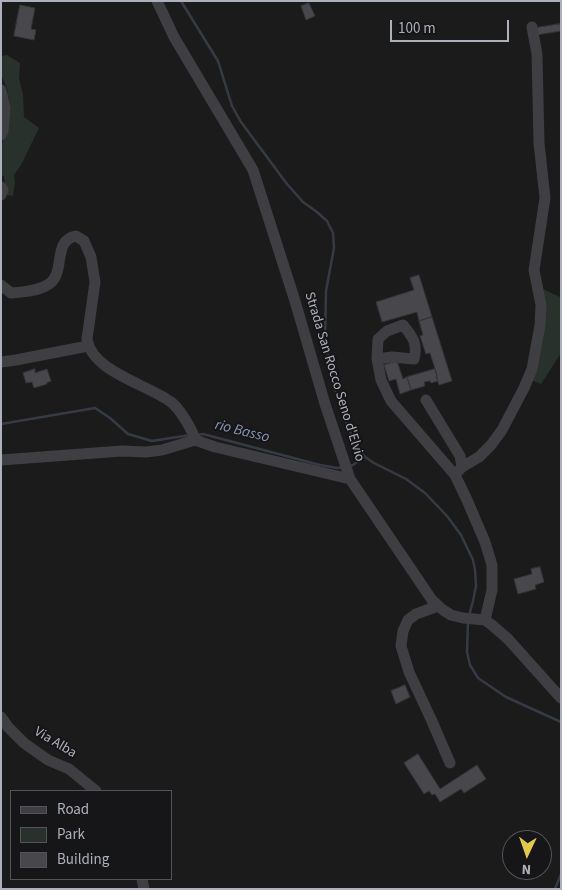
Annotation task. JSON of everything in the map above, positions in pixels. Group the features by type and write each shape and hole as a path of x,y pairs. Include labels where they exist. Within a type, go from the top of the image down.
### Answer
{"street":[{"name":"Strada San Rocco Seno d'Elvio","path":"157,1 174,37 253,170 347,471 432,600 441,608"},
{"path":"458,471 480,457 502,430 532,369 540,325 541,305 534,270 545,198 539,143 537,54 532,27"},
{"path":"1,90 5,108 1,135"},
{"path":"1,187 3,190 1,195"},
{"path":"1,285 11,293 30,292 48,285 58,273 64,243 70,237 76,236 84,241 91,257 95,282 87,339 88,346 100,362 113,371 172,402 188,423 193,436 215,447 347,471"},
{"path":"1,362 88,346"},
{"path":"377,359 381,380 391,401 458,471"},
{"path":"426,400 460,456 458,471 492,565 492,590 482,620"},
{"path":"1,460 162,450 193,436"},
{"path":"450,763 409,672 401,646 403,632 408,620 416,614 441,608 457,617 482,620 508,639 561,698"},
{"name":"Via Alba","path":"1,717 24,743 48,760 69,769 95,790"}],"green space":[{"path":"1,55 7,55 20,63 19,79 23,94 24,117 39,128 14,175 13,196 6,195 4,176 1,175 1,146 7,131 10,106 7,88 1,75"},
{"path":"561,288 561,353 541,384 531,380 543,289 560,297"}],"building":[{"path":"309,3 315,16 306,20 301,6"},
{"path":"20,5 35,8 31,29 36,30 34,40 14,36"},
{"path":"560,24 561,31 536,35 535,28"},
{"path":"419,275 432,317 419,321 417,312 382,322 376,302 414,290 410,278"},
{"path":"432,317 452,381 439,385 430,353 426,354 420,336 423,335 419,321"},
{"path":"397,361 403,379 407,377 411,390 400,394 396,379 389,381 384,365"},
{"path":"35,369 35,373 47,369 51,381 34,388 32,382 26,383 23,373"},
{"path":"435,369 438,381 424,382 425,386 411,390 407,377"},
{"path":"540,567 544,582 535,585 536,589 518,594 514,579 532,574 531,569"},
{"path":"405,685 410,697 396,704 391,691"},
{"path":"418,754 440,789 477,765 486,779 464,793 461,789 440,802 435,794 432,795 429,791 424,794 404,763"}],"waterway":[{"path":"181,1 218,61 232,106 241,122 287,184 303,202 327,221 333,233 334,248 326,291 325,339 335,389 348,427 358,448 365,457 406,479 425,493 447,516 461,535 473,560 475,570 476,586 469,616"},
{"name":"rio Basso","path":"1,424 95,408 128,434 152,441 190,435"},
{"name":"rio Basso","path":"196,435 203,434 320,465 337,468 344,467"},
{"name":"rio Basso","path":"349,466 365,457"},
{"path":"468,621 467,652 470,665 478,678 506,697 561,722"},
{"path":"555,889 561,874"}]}
